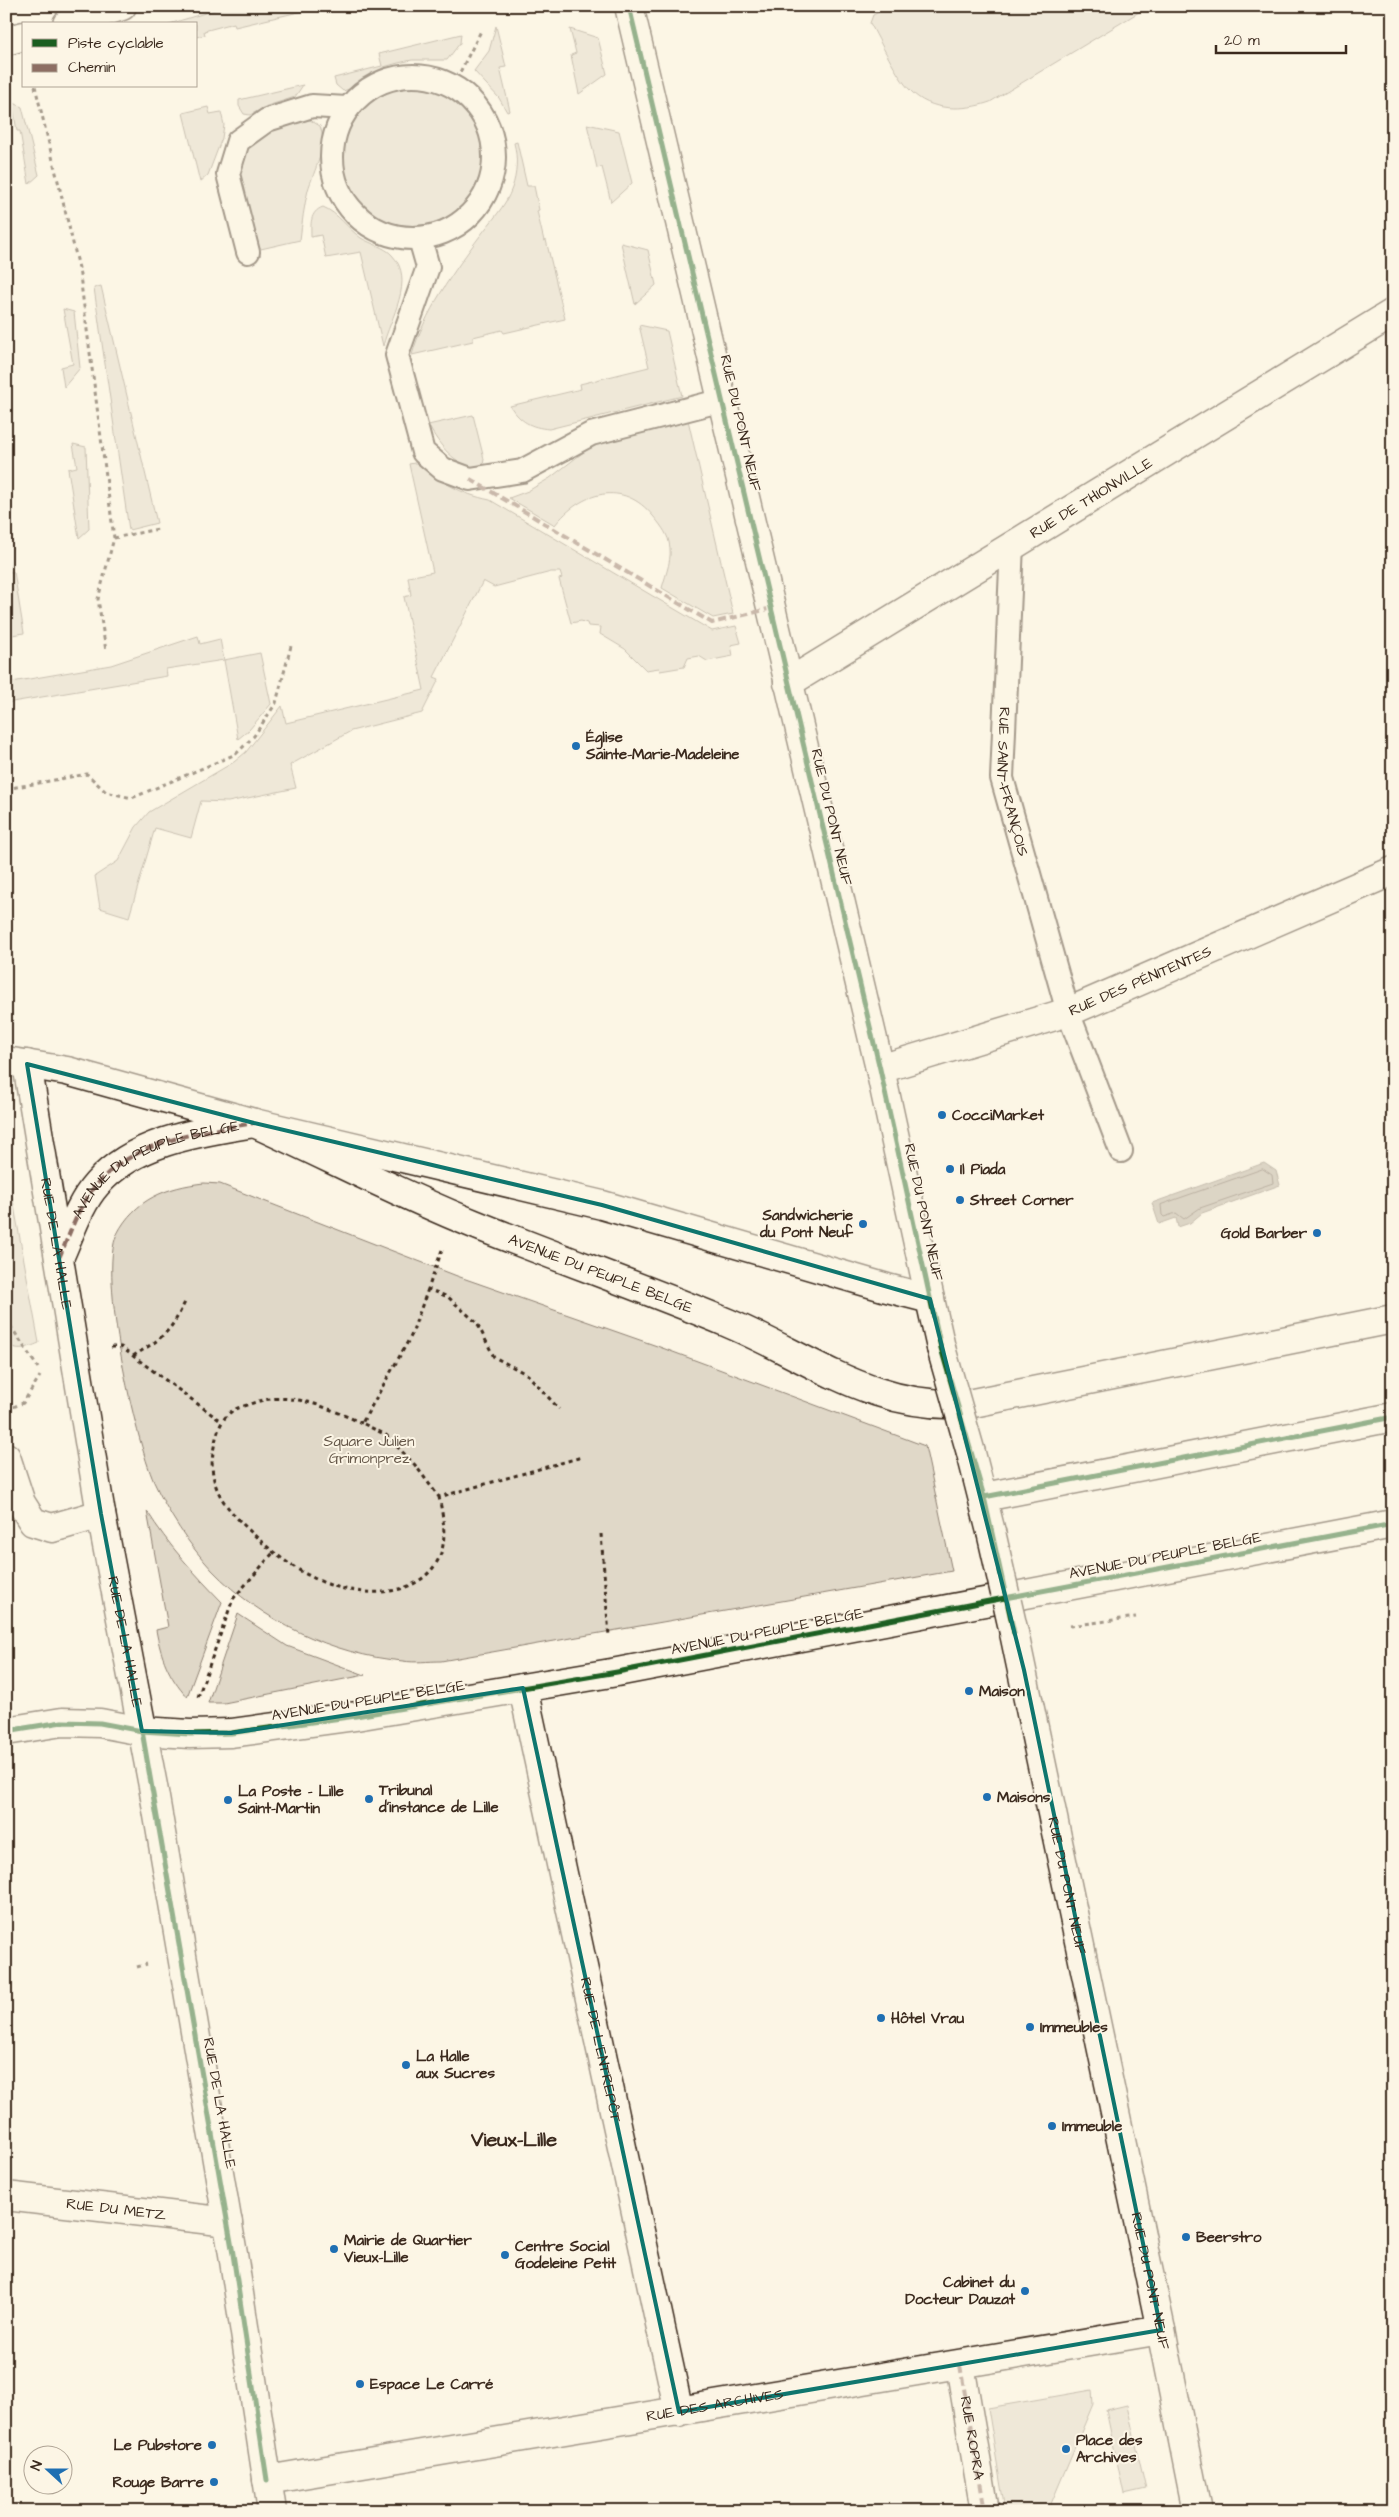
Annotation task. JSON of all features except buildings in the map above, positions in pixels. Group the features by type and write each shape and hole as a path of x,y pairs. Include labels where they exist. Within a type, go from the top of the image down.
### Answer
{"street":[{"path":"73,22 122,6"},
{"name":"RUE DU PONT NEUF","path":"629,6 880,1069 941,1348 992,1532 1161,2330 1197,2511"},
{"path":"6,42 22,37"},
{"name":"RUE DE THIONVILLE","path":"788,683 1012,544 1393,313"},
{"name":"RUE DES PÉNITENTES","path":"880,1069 1068,1012 1393,872"},
{"name":"AVENUE DU PEUPLE BELGE","path":"17,1062 67,1071 254,1122 602,1205 886,1288 930,1299"},
{"name":"RUE DE LA HALLE","path":"17,1062 59,1258 101,1514 142,1731 228,2222 272,2511"},
{"name":"AVENUE DU PEUPLE BELGE","path":"59,1258 89,1194 97,1183 123,1162 150,1148 179,1137 254,1122 455,1216 729,1324 860,1387 896,1398 928,1404 973,1403 1393,1319"},
{"path":"984,1498 1393,1417"},
{"path":"6,1457 21,1503 33,1522 52,1528 101,1514"},
{"name":"AVENUE DU PEUPLE BELGE","path":"6,1731 62,1722 100,1723 142,1731 190,1734 231,1733 273,1728 617,1672 1393,1524"},
{"name":"RUE DE L'ENTREPÔT","path":"523,1688 679,2412"},
{"name":"RUE DU METZ","path":"6,2196 228,2222"},
{"name":"RUE DES ARCHIVES","path":"267,2480 1161,2330"},
{"name":"RUE ROPRA","path":"960,2365 985,2511"}],"lane":[{"path":"416,75 442,79 453,86 465,92 483,113 494,139 495,167 487,194 470,216 447,232 420,239 393,237 369,226 350,208 336,185 332,158 333,150 336,132 347,108 366,90 390,78 416,75"},
{"path":"248,252 228,174 238,141 267,120 312,106 347,108"},
{"path":"420,239 428,267 397,354 422,452 443,469 470,479 522,470 591,434 723,400"},
{"name":"RUE SAINT-FRANÇOIS","path":"1012,544 1002,778 1068,1012 1121,1151"}],"path":[{"path":"453,86 482,29"},
{"path":"35,88 79,268 114,538 98,599 106,651"},
{"path":"114,538 158,528"},
{"path":"6,789 87,774 106,792 132,798 236,754 254,736 276,704 291,646"},
{"path":"362,1423 411,1336 455,1216"},
{"path":"428,1289 448,1297 477,1323 494,1357 528,1375 559,1409"},
{"path":"132,1356 161,1340 176,1322 186,1300"},
{"path":"6,1318 42,1374 44,1383"},
{"path":"111,1347 121,1347 222,1422"},
{"path":"6,1410 23,1403 42,1374"},
{"path":"296,1398 362,1423 386,1435 415,1465 439,1497 445,1525 439,1560 422,1581 379,1594 349,1590 313,1578 273,1554 221,1501 211,1465 218,1429 222,1422 232,1411 264,1399 296,1398"},
{"path":"439,1497 582,1457"},
{"path":"602,1534 609,1640 617,1672"},
{"path":"190,1734 197,1702 233,1600 273,1554"},
{"path":"1061,1627 1136,1617"}],"highlighted area":[{"path":"27,1064 254,1123 602,1205 930,1299 1024,1670 1161,2330 679,2412 523,1688 231,1733 142,1731 101,1514"}],"green space":[{"path":"228,6 309,6 302,8 303,11 235,27 234,23 204,31 205,35 198,37 198,22 176,22"},
{"path":"891,6 1149,6 990,102 969,107 948,108 937,106 918,97 905,84 889,58 870,23 873,15"},
{"path":"496,26 506,67 500,68 510,111 507,112 499,98 474,71 489,51"},
{"path":"570,29 598,38 607,74 579,94 571,55 576,53"},
{"path":"461,34 460,43 447,60 412,60 398,63 384,67 349,89 343,91 336,85 334,78 382,66 379,54"},
{"path":"412,84 426,85 439,89 452,96 462,105 471,115 478,128 482,141 482,169 478,182 471,195 462,205 452,214 439,221 426,225 412,226 398,225 385,221 372,214 362,205 353,195 346,182 342,169 341,155 342,141 346,128 353,115 362,105 372,96 385,89 398,85"},
{"path":"303,85 295,97 267,106 250,115 244,114 239,106 239,100"},
{"path":"12,102 22,107 39,175 29,184 20,131 17,131"},
{"path":"208,107 210,114 221,112 224,125 222,138 208,175 200,182 183,113"},
{"path":"303,119 310,120 320,126 322,142 319,158 308,190 300,240 252,251 238,173 247,150 264,131"},
{"path":"587,124 619,131 632,183 611,202 602,167 597,168"},
{"path":"517,142 527,186 534,186 539,210 537,211 565,319 504,333 502,330 473,337 473,341 412,355 424,324 450,278 509,195 516,172 514,143"},
{"path":"323,207 333,213 361,238 389,252 399,265 402,287 383,346 361,252 326,258 321,235 311,237 313,216 318,209"},
{"path":"621,243 648,250 656,285 635,304"},
{"path":"101,286 157,523 129,530 94,288"},
{"path":"63,309 74,312 80,368 64,387 61,367 73,364"},
{"path":"639,325 667,331 682,396 549,429 526,423 510,406 581,389 580,384 649,367"},
{"path":"473,415 484,459 483,465 479,469 470,467 455,459 443,447 428,425"},
{"path":"688,420 733,614 713,618 662,588 670,560 669,542 660,525 641,504 629,497 616,494 602,494 577,504 555,525 509,498 528,491 550,478 594,444"},
{"path":"73,444 86,447 89,529 79,538 68,469 77,467"},
{"path":"420,462 452,487 490,500 712,631 736,626 741,643 731,645 733,656 707,661 699,656 688,658 684,667 660,671 659,668 646,670 625,649 600,634 601,627 588,626 587,623 581,621 571,623 559,579 562,578 560,572 551,572 494,587 483,581 434,677 439,679 422,713 351,731 290,765 296,788 228,802 201,801 191,838 155,828 129,917 100,908 95,876 118,861 136,827 149,812 234,762 246,752 282,706 286,723 424,690 404,597 411,595 408,577 433,572 409,464"},
{"path":"6,551 10,572 14,572 24,633 6,636"},
{"path":"198,636 200,644 220,639 224,660 166,669 167,676 6,703 6,683 111,665"},
{"path":"260,653 271,704 249,730 238,739 224,660"},
{"path":"6,1162 39,1343 22,1348 14,1348 6,1343"},
{"name":"Square Julien Grimonprez","path":"204,1183 220,1184 457,1276 657,1346 925,1446 952,1571 441,1661 412,1662 351,1651 325,1643 276,1620 231,1588 212,1570 187,1539 166,1505 146,1461 121,1357 112,1284 112,1254 117,1234 133,1212 153,1197 177,1188"},
{"path":"147,1511 182,1558 222,1602 187,1697 170,1674 158,1640 156,1630 168,1627"},
{"path":"238,1614 287,1646 365,1675 224,1703 208,1703"},
{"path":"1092,2390 1093,2404 1048,2511 1005,2511 988,2408"},
{"path":"1127,2405 1146,2489 1124,2494 1106,2410"}],"water":[{"path":"1264,1163 1276,1171 1280,1185 1202,1213 1190,1223 1178,1227 1176,1218 1159,1224 1152,1203"}],"marked path":[{"path":"470,479 712,623 772,608"},
{"path":"59,1258 75,1220 91,1192 113,1169 130,1157 170,1140 254,1123"},
{"path":"960,2365 985,2511"}],"cycle path":[{"path":"629,6 880,1069 941,1348 984,1497 1014,1633"},
{"path":"984,1497 1393,1417"},
{"path":"6,1731 62,1722 100,1723 142,1731 190,1734 231,1733 356,1716 617,1672 1393,1524"},
{"path":"142,1731 233,2254 267,2480"}],"place":[{"name":"Église Sainte-Marie-Madeleine","path":"576,746"},
{"name":"CocciMarket","path":"942,1115"},
{"name":"Il Piada","path":"950,1169"},
{"name":"Street Corner","path":"960,1200"},
{"name":"Sandwicherie du Pont Neuf","path":"863,1224"},
{"name":"Gold Barber","path":"1317,1233"},
{"name":"Maison","path":"969,1691"},
{"name":"Maisons","path":"987,1797"},
{"name":"Tribunal d'instance de Lille","path":"369,1799"},
{"name":"La Poste - Lille Saint-Martin","path":"228,1800"},
{"name":"Hôtel Vrau","path":"881,2018"},
{"name":"Immeubles","path":"1030,2027"},
{"name":"La Halle aux Sucres","path":"406,2065"},
{"name":"Immeuble","path":"1052,2126"},
{"name":"Beerstro","path":"1186,2237"},
{"name":"Mairie de Quartier Vieux-Lille","path":"334,2249"},
{"name":"Centre Social Godeleine Petit","path":"505,2255"},
{"name":"Cabinet du Docteur Dauzat","path":"1025,2291"},
{"name":"Espace Le Carré","path":"360,2384"},
{"name":"Le Pubstore","path":"212,2445"},
{"name":"Place des Archives","path":"1066,2449"},
{"name":"Rouge Barre","path":"214,2482"}],"district":[{"name":"Vieux-Lille","path":"514,2139"}]}
